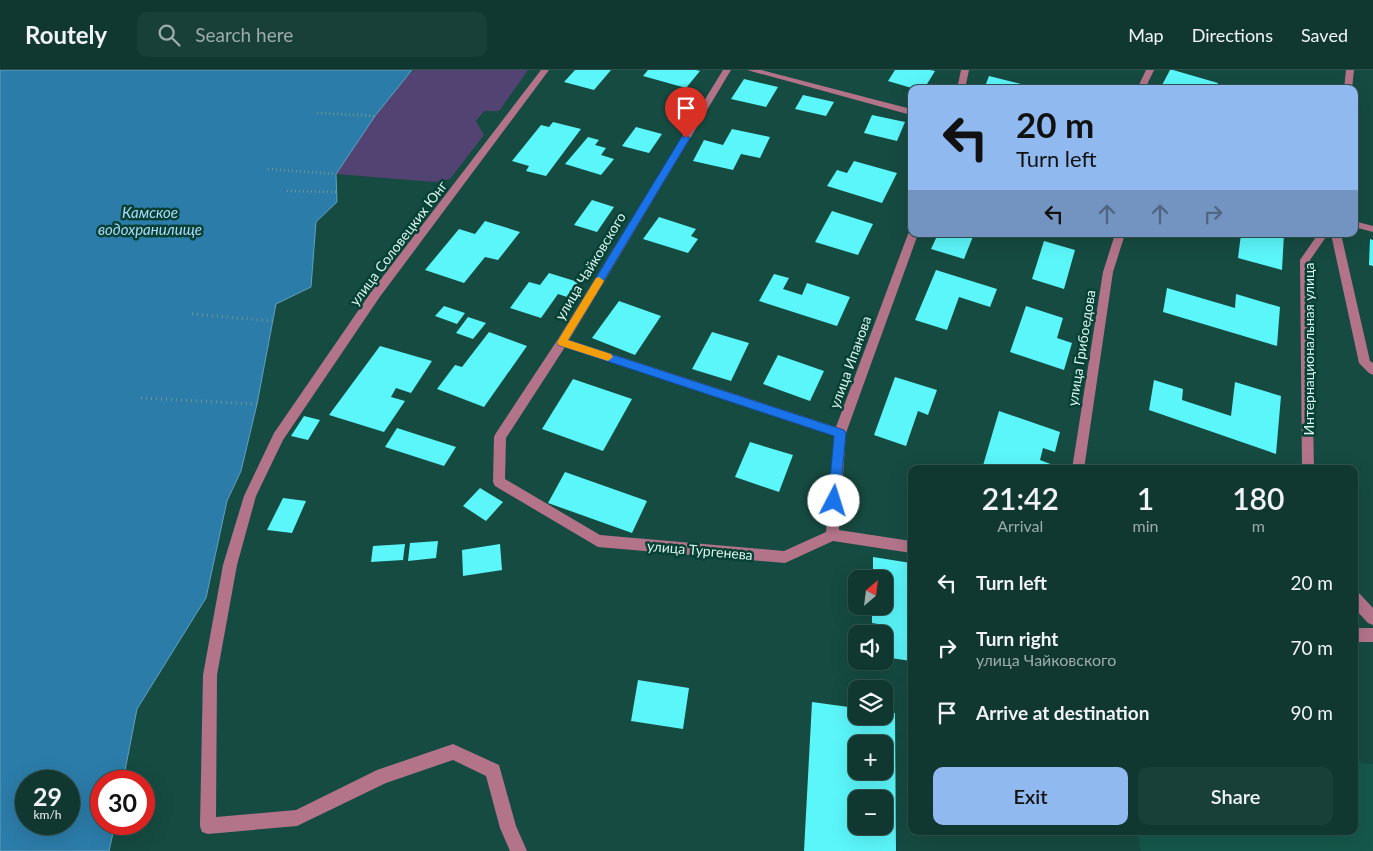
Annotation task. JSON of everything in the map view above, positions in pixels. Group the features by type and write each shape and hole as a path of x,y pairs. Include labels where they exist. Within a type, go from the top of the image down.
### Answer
{"street":[{"name":"улица Соловецких Юнг","path":"519,851 508,828 494,771 453,752 383,776 297,818 208,826 210,675 230,565 250,496 278,437 375,295 545,70"},
{"name":"улица Чайковского","path":"499,482 500,437 562,342 727,70"},
{"path":"751,70 908,111"},
{"path":"962,85 965,70"},
{"path":"1143,85 1150,70"},
{"path":"1348,85 1350,70"},
{"path":"1358,225 1373,229"},
{"name":"улица Ипанова","path":"832,534 840,433 912,237"},
{"name":"улица Грибоедова","path":"1079,465 1108,272 1119,237"},
{"name":"Интернациональная улица","path":"1308,465 1305,260 1321,237"},
{"path":"1337,237 1365,364 1373,370"},
{"path":"562,342 840,433"},
{"name":"улица Тургенева","path":"499,482 598,541 785,557 832,534"},
{"path":"832,534 908,547"},
{"path":"1358,602 1373,618"},
{"path":"1358,635 1373,635"}],"path":[{"path":"317,114 375,116"},
{"path":"268,169 336,174"},
{"path":"287,191 336,192"},
{"path":"192,314 273,321"},
{"path":"141,398 257,404"}],"shaded area":[{"path":"414,70 528,70 499,111 484,111 476,121 484,135 450,179 435,182 336,174 364,118"},
{"path":"1358,762 1373,764 1373,851 1141,851 1138,835 1358,835"}],"water":[{"name":"Камское водохранилище","path":"0,70 412,70 375,116 336,174 337,202 316,222 311,287 276,304 257,404 241,471 227,501 206,598 137,709 125,770 90,770 90,835 113,835 109,851 0,851"}],"building":[{"path":"575,70 611,70 594,90 564,82"},
{"path":"648,70 700,71 686,88 643,76"},
{"path":"895,70 935,71 926,85 908,85 908,87 888,81"},
{"path":"1170,70 1218,83 1217,85 1162,85"},
{"path":"989,76 1025,85 986,85"},
{"path":"744,79 778,87 766,107 731,99"},
{"path":"803,95 834,102 826,116 795,109"},
{"path":"872,115 905,122 897,141 864,133"},
{"path":"553,122 581,129 546,176 526,171 529,166 512,161 541,125 549,127"},
{"path":"636,127 662,134 649,153 622,146"},
{"path":"732,129 770,137 760,158 741,154 733,170 693,161 704,140 723,145"},
{"path":"588,137 599,140 595,145 606,148 601,155 614,159 601,175 565,164"},
{"path":"854,161 897,173 882,203 827,186 837,170 847,173"},
{"path":"592,200 614,207 597,232 574,225"},
{"path":"832,211 873,224 858,255 815,242"},
{"path":"659,217 696,229 691,236 698,239 688,253 643,239"},
{"path":"485,221 520,232 498,260 485,257 464,283 425,270 459,229 475,234"},
{"path":"937,237 973,237 964,259 931,249"},
{"path":"1241,237 1284,237 1282,270 1238,258"},
{"path":"1370,239 1373,240 1373,266 1369,265"},
{"path":"1044,241 1075,250 1064,289 1032,279"},
{"path":"936,270 997,289 990,307 959,297 947,330 915,320"},
{"path":"549,273 578,282 567,297 558,294 541,318 510,308 529,282 540,285"},
{"path":"774,274 789,278 783,289 802,295 807,283 850,297 837,326 759,301"},
{"path":"1167,288 1235,308 1236,294 1280,307 1277,346 1163,312"},
{"path":"619,301 661,316 635,355 592,338"},
{"path":"444,306 465,313 457,324 435,316"},
{"path":"1026,306 1063,318 1057,338 1072,343 1064,370 1010,352"},
{"path":"468,317 486,323 473,339 456,333"},
{"path":"489,332 527,346 484,407 437,389 455,365 462,367"},
{"path":"712,332 749,343 731,381 692,369"},
{"path":"380,346 432,361 411,393 396,388 391,397 405,401 384,432 329,415"},
{"path":"778,355 824,371 810,401 763,384"},
{"path":"895,377 937,390 928,415 918,411 906,446 874,435"},
{"path":"573,379 632,399 603,451 542,429"},
{"path":"1154,380 1183,389 1182,400 1231,416 1235,382 1281,396 1276,454 1149,410"},
{"path":"999,411 1060,432 1055,452 1043,448 1040,460 1053,465 983,465"},
{"path":"304,416 320,420 308,440 291,436"},
{"path":"397,428 456,447 444,466 385,447"},
{"path":"750,442 793,455 779,492 735,477"},
{"path":"565,472 647,501 632,533 548,503"},
{"path":"480,488 503,502 486,521 463,506"},
{"path":"283,498 306,501 292,533 267,530"},
{"path":"438,541 436,558 408,561 410,543"},
{"path":"405,544 403,560 371,562 373,546"},
{"path":"500,544 502,570 463,576 462,550"},
{"path":"873,557 908,563 908,661 893,658 893,625 872,623 872,615 893,615 893,570 873,570"},
{"path":"638,680 689,688 683,729 631,721"},
{"path":"812,702 848,707 848,725 893,725 893,713 895,713 896,851 804,851"}],"slow traffic":[{"path":"599,281 562,342 608,357"}],"route":[{"path":"686,138 562,342 840,433 834,501"}]}
